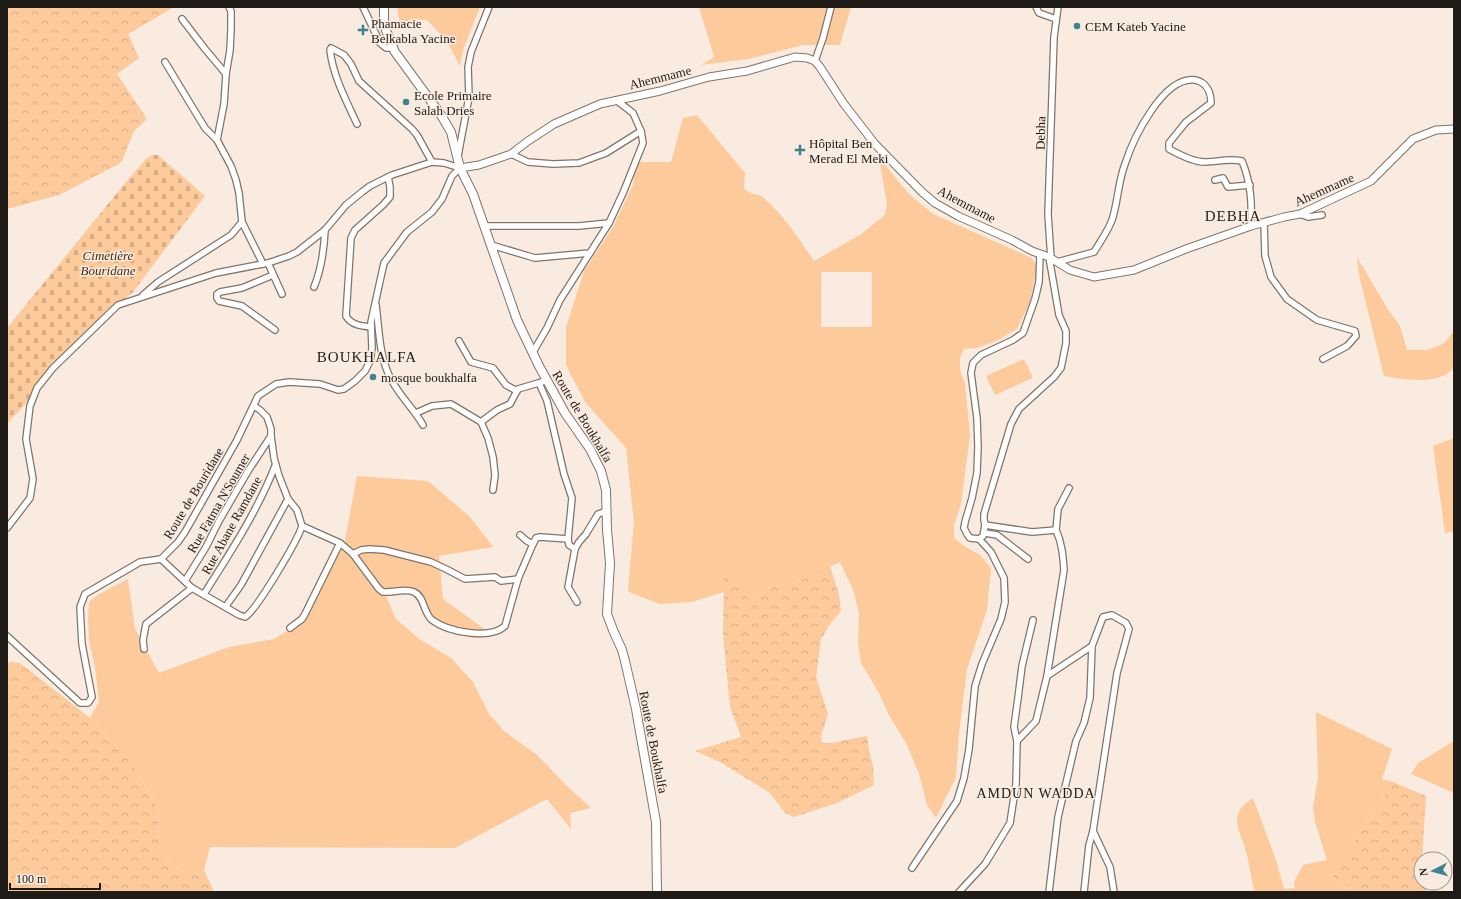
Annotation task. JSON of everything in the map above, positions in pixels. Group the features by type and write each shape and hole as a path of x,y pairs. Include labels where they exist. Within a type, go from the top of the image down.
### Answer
{"main road":[{"name":"Route de Boukhalfa","path":"384,7 384,24 393,48 446,122 454,142 460,168 473,194 518,320 533,352 543,381 590,449 604,480 610,563 607,614 625,661 653,797 656,822 657,892"}],"street":[{"path":"217,140 224,104 231,29 231,11 229,7"},
{"path":"363,7 380,43 386,48 393,48"},
{"path":"458,158 469,97 468,67 471,52 489,7"},
{"path":"815,61 831,7"},
{"path":"1036,7 1039,13 1056,19"},
{"name":"Debha","path":"985,533 984,514 1011,424 1019,410 1050,381 1061,368 1066,343 1066,331 1059,315 1048,214 1054,37 1058,7"},
{"path":"182,19 226,74"},
{"path":"357,124 340,86 331,61 331,48 344,55 351,64 359,81 412,129 432,162"},
{"name":"Ahemmame","path":"460,168 484,164 512,154 528,141 554,124 600,104 660,91 708,77 747,71 795,57 815,61 820,66 844,104 875,144 922,192 935,203 958,216 1052,259 1070,270 1094,277 1134,270 1186,249 1251,226 1300,214 1371,181 1412,139 1436,130 1454,129"},
{"path":"165,62 205,128 217,140 231,166 239,193 242,222 273,275 282,294"},
{"path":"1052,259 1094,252 1111,221 1125,163 1144,122 1159,99 1171,88 1186,81 1196,80 1206,85 1211,94 1211,103 1186,122 1174,135 1169,143 1169,149 1178,154 1204,162 1232,159 1242,161 1250,185 1252,206 1251,226"},
{"path":"533,352 560,300 609,223 623,194 643,143 641,131 633,112 616,100"},
{"path":"512,154 528,162 553,164 579,163 606,153 641,131"},
{"path":"7,528 30,498 34,479 26,439 30,406 37,388 53,368 118,306 216,273 279,260 297,252 325,230 346,205 370,186 388,177 432,162 444,163 460,168 452,176 442,199 432,212 407,232 384,263 371,327 354,324 348,320 346,316 351,238 355,230 390,197 388,177"},
{"path":"1215,180 1223,178 1228,187 1250,185"},
{"path":"1300,214 1308,217 1322,215"},
{"path":"140,298 158,282 231,235 242,222"},
{"path":"1264,222 1265,256 1271,277 1287,299 1318,320 1355,331 1356,336 1347,346 1323,359"},
{"path":"484,226 579,226 609,223"},
{"path":"314,287 319,275 324,251 325,230"},
{"path":"491,245 535,258 590,253"},
{"path":"912,868 957,801 964,778 969,749 975,686 982,664 1001,619 1004,602 1004,578 991,552 979,539 970,538 966,534 964,528 977,473 977,418 971,373 973,362 981,355 1013,340 1022,333 1035,299 1040,254"},
{"path":"273,275 242,288 220,292 217,294 217,298 219,301 242,306 275,330"},
{"path":"376,301 381,346 388,373 406,402 416,413 423,425"},
{"name":"Route de Bouridane","path":"162,559 185,532 226,460 258,396 276,384 290,382 320,384 333,389 344,389 365,372 370,361 372,348 371,327"},
{"path":"459,341 470,362 493,368 506,384 517,391"},
{"path":"481,422 497,410 510,404 518,389 543,381 564,474 572,498 568,539 570,545 575,549"},
{"path":"416,413 432,406 451,404 481,422 488,438 493,457 495,475 493,490"},
{"path":"7,636 80,703 88,703 92,696 82,644 80,607 85,594 140,562 162,559 192,588 226,606 238,615 245,617 249,615 300,534 302,526 297,510 288,499 276,466 271,429 267,417 254,406"},
{"name":"Rue Fatma N'Soumer","path":"185,581 206,547 248,471 271,436"},
{"name":"Rue Abane Ramdane","path":"204,594 244,530 265,492 276,466"},
{"path":"1017,741 1036,721 1047,676 1064,570 1060,538 1056,530 1058,509 1068,488"},
{"path":"226,606 241,585 288,499"},
{"path":"577,602 568,587 575,549 598,514 606,511"},
{"path":"985,525 1032,532 1056,530"},
{"path":"302,526 340,543 353,554 379,589 383,592 405,590 414,592 421,597 428,615 433,620 446,627 469,633 485,634 501,630 505,626 518,579 536,538 568,539"},
{"path":"979,539 985,533 997,535 1028,558"},
{"path":"520,534 527,541 533,544"},
{"path":"290,628 302,619 305,614 340,543"},
{"path":"353,554 361,550 384,550 431,562 446,568 465,579 495,577 501,581 518,579"},
{"path":"144,649 142,640 146,624 192,588"},
{"path":"1049,892 1058,817 1076,741 1084,723 1090,698 1092,646 1103,617 1106,615 1112,615 1126,623 1129,629 1117,673 1094,831 1089,845 1084,892"},
{"path":"959,892 985,864 1010,823 1016,784 1017,741 1014,728 1022,666 1033,620"},
{"path":"1047,676 1092,646"},
{"path":"1094,831 1110,867 1114,892"}],"green space":[{"path":"7,7 174,7 128,34 139,58 117,74 147,119 134,131 122,161 59,195 7,209"},
{"path":"397,7 480,7 463,50 460,66 447,41 427,20 414,19 400,23"},
{"path":"699,7 851,7 840,45 803,45 748,59 701,65 714,57"},
{"path":"697,115 745,173 744,188 750,193 762,197 779,213 814,261 860,235 885,215 887,204 879,158 909,194 933,214 1032,258 1037,267 1030,302 1017,329 994,342 976,348 964,349 960,358 960,370 965,384 970,435 961,504 954,525 954,538 964,546 980,555 991,568 987,610 967,669 959,733 956,777 936,818 927,805 919,774 907,745 861,663 858,642 859,614 854,592 840,562 796,583 769,588 754,600 747,601 724,574 724,592 692,602 660,604 629,592 628,589 634,523 626,448 585,402 566,365 566,327 584,271 613,227 633,185 636,162 671,162 683,118","holes":["821,272 872,272 872,327 821,327"]},
{"name":"Cimetière Bouridane","path":"152,155 158,155 205,196 133,292 118,305 37,388 27,402 7,424 7,328 131,176 147,158"},
{"path":"1357,257 1387,308 1400,326 1407,350 1427,350 1443,344 1454,331 1454,367 1448,373 1441,377 1421,380 1384,376 1359,275"},
{"path":"1024,359 1033,378 995,395 986,376"},
{"path":"1454,438 1454,531 1445,533 1433,446"},
{"path":"357,476 428,481 470,517 493,547 439,556 443,599 494,636 472,638 432,625 425,618 419,601 411,593 386,596 396,619 419,639 451,658 473,682 489,714 505,732 536,754 591,808 570,813 571,829 547,799 455,848 210,847 204,870 193,876 172,867 158,845 159,809 131,762 90,718 99,701 95,668 89,640 89,602 99,594 128,579 135,629 159,673 229,647 274,639 304,621 316,598 345,540"},
{"path":"830,566 839,595 841,611 830,624 821,639 816,677 828,714 821,736 822,743 831,743 867,736 873,766 874,785 837,803 794,817 785,813 770,793 720,762 695,751 741,737 730,707 723,634 724,573 743,587 748,601 754,600 769,588 796,583"},
{"path":"7,662 20,663 90,718 131,762 159,809 158,845 172,867 193,876 204,870 214,892 7,892"},
{"path":"1316,712 1392,749 1382,779 1393,782 1332,876 1355,892 1255,892 1247,855 1237,824 1239,811 1253,798 1276,860 1284,889 1295,888 1294,882 1303,865 1327,860 1315,822 1313,807 1318,777"},
{"path":"1454,741 1454,793 1411,774 1418,763"},
{"path":"1393,782 1426,796 1423,851 1413,851 1413,891 1427,892 1355,892 1332,876"}],"place":[{"name":"CEM Kateb Yacine","path":"1077,26"},
{"name":"Phamacie Belkabla Yacine","path":"363,30"},
{"name":"Ecole Primaire Salah Dries","path":"406,102"},
{"name":"Hôpital Ben Merad El Meki","path":"800,150"},
{"name":"mosque boukhalfa","path":"373,377"}],"district":[{"name":"DEBḤA","path":"1233,216"},
{"name":"BOUKHALFA","path":"367,357"},
{"name":"AMDUN WADDA","path":"1036,793"}]}
